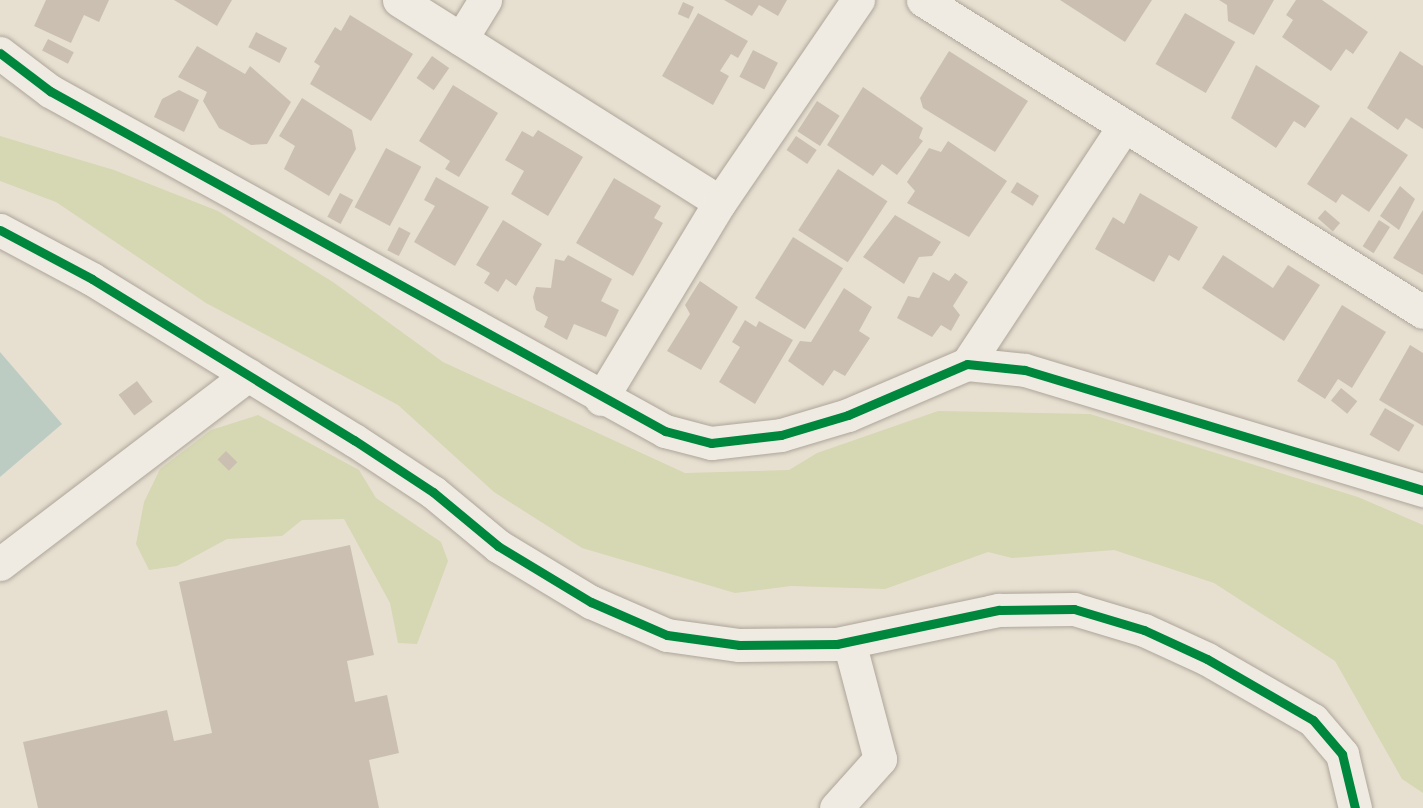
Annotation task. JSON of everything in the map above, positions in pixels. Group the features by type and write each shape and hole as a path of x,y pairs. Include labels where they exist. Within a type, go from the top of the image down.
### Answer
{"street":[{"path":"399,0 720,202"},
{"path":"461,39 485,0"},
{"path":"602,399 720,202 858,0"},
{"path":"923,0 1423,312"},
{"path":"0,52 50,91 602,399 665,431 711,443 781,435 848,415 968,364 1036,374 1423,490"},
{"path":"968,364 1124,126"},
{"path":"0,230 92,279 354,440 433,492 498,546 591,602 667,635 739,645 849,642 999,610 1074,609 1144,630 1207,659 1312,720 1342,754 1355,808"},
{"path":"0,564 248,375"},
{"path":"836,808 880,759 849,642"}],"green space":[{"path":"0,136 114,170 218,211 333,282 443,362 685,473 789,470 817,453 938,411 1090,414 1358,497 1423,525 1423,793 1402,779 1335,661 1214,583 1114,550 1012,558 988,552 885,589 791,586 735,593 582,548 494,492 398,405 206,303 56,202 0,181"},
{"path":"258,415 359,470 376,498 441,542 448,561 417,644 398,643 390,603 344,519 302,520 282,536 227,539 177,566 149,570 136,544 144,502 160,469 211,430"}],"shaded area":[{"path":"0,352 62,424 0,477"}],"building":[{"path":"46,0 109,0 99,22 84,15 71,43 34,26"},
{"path":"174,0 232,0 217,26"},
{"path":"724,0 787,0 778,16 759,5 752,16"},
{"path":"1060,0 1152,0 1125,42"},
{"path":"1219,0 1274,0 1254,35 1228,21 1227,5"},
{"path":"1296,0 1322,0 1368,32 1353,54 1346,49 1331,71 1282,37 1293,20 1286,15"},
{"path":"683,2 694,7 689,19 678,14"},
{"path":"698,13 748,41 738,58 731,54 720,71 729,76 713,105 662,76"},
{"path":"1185,13 1235,42 1206,93 1156,64"},
{"path":"350,15 413,54 371,121 310,84 320,66 314,62 335,27 341,31"},
{"path":"256,32 287,48 279,63 248,47"},
{"path":"48,39 74,52 68,64 42,51"},
{"path":"197,46 245,74 250,66 291,102 267,144 251,145 219,128 203,101 207,92 178,77"},
{"path":"753,50 778,63 764,89 739,77"},
{"path":"949,51 1028,101 995,152 923,108 920,98"},
{"path":"1400,51 1423,66 1423,129 1406,118 1398,130 1367,108"},
{"path":"432,56 449,68 434,90 417,78"},
{"path":"1256,65 1320,106 1305,128 1294,121 1276,148 1231,118"},
{"path":"453,85 498,113 459,177 445,169 450,161 419,141"},
{"path":"863,87 923,128 919,138 923,141 897,175 882,164 873,176 827,145"},
{"path":"179,90 199,100 184,132 154,117 162,99"},
{"path":"302,98 352,130 356,149 329,196 284,169 295,146 279,136"},
{"path":"817,101 840,116 820,146 797,131"},
{"path":"1351,117 1408,155 1369,212 1342,194 1336,203 1307,184"},
{"path":"538,130 583,157 548,216 511,194 524,171 505,160 522,131 533,137"},
{"path":"796,136 817,150 807,164 786,150"},
{"path":"948,141 1007,181 969,237 907,203 915,191 907,182 929,148 941,152"},
{"path":"386,148 421,167 390,226 355,207"},
{"path":"838,169 887,201 848,262 798,230"},
{"path":"436,177 489,207 455,266 414,242 435,206 424,200"},
{"path":"614,178 661,206 654,218 663,223 633,276 576,243"},
{"path":"1017,182 1039,196 1033,206 1011,192"},
{"path":"1400,186 1415,199 1399,230 1380,216"},
{"path":"340,193 353,200 341,224 327,217"},
{"path":"1140,193 1198,227 1179,261 1169,255 1154,282 1095,249 1113,217 1124,224"},
{"path":"1325,210 1340,223 1333,231 1318,218"},
{"path":"1423,210 1423,275 1393,258"},
{"path":"895,215 941,242 932,256 919,257 904,284 863,257"},
{"path":"503,220 542,244 516,286 506,279 498,292 484,283 490,273 476,265"},
{"path":"1379,220 1390,227 1374,253 1363,246"},
{"path":"399,227 411,233 399,256 387,250"},
{"path":"793,237 843,268 805,329 755,298"},
{"path":"568,255 612,279 601,301 619,310 606,337 574,324 567,340 544,327 548,317 536,310 533,297 536,287 551,288 555,259 564,261"},
{"path":"1223,255 1273,288 1288,265 1320,285 1284,341 1202,288"},
{"path":"933,272 949,281 955,273 968,282 953,306 960,315 951,331 941,325 932,337 897,318 908,296 919,298"},
{"path":"700,281 738,307 701,370 667,351 690,314 685,305"},
{"path":"844,288 872,307 859,331 870,338 845,376 834,370 823,386 788,361 800,341 811,342"},
{"path":"1342,305 1386,332 1352,388 1338,379 1325,399 1297,381"},
{"path":"745,320 756,327 759,321 793,340 755,404 719,382 740,347 732,342"},
{"path":"1410,345 1423,353 1423,426 1379,400"},
{"path":"137,381 153,402 134,416 119,395"},
{"path":"1341,388 1357,401 1347,414 1331,400"},
{"path":"1385,408 1414,425 1399,452 1370,435"},
{"path":"226,451 237,462 229,471 218,459"},
{"path":"350,545 374,655 347,661 355,702 387,695 399,753 369,760 379,808 38,808 23,742 167,710 174,741 212,733 179,582"}],"cycle path":[{"path":"0,53 50,91 665,431 711,443 781,435 848,415 967,364 1025,370 1423,490"},
{"path":"0,230 92,279 354,440 433,492 498,546 591,602 667,635 739,645 837,644 999,610 1074,609 1144,630 1207,659 1313,720 1342,754 1355,808"}]}
